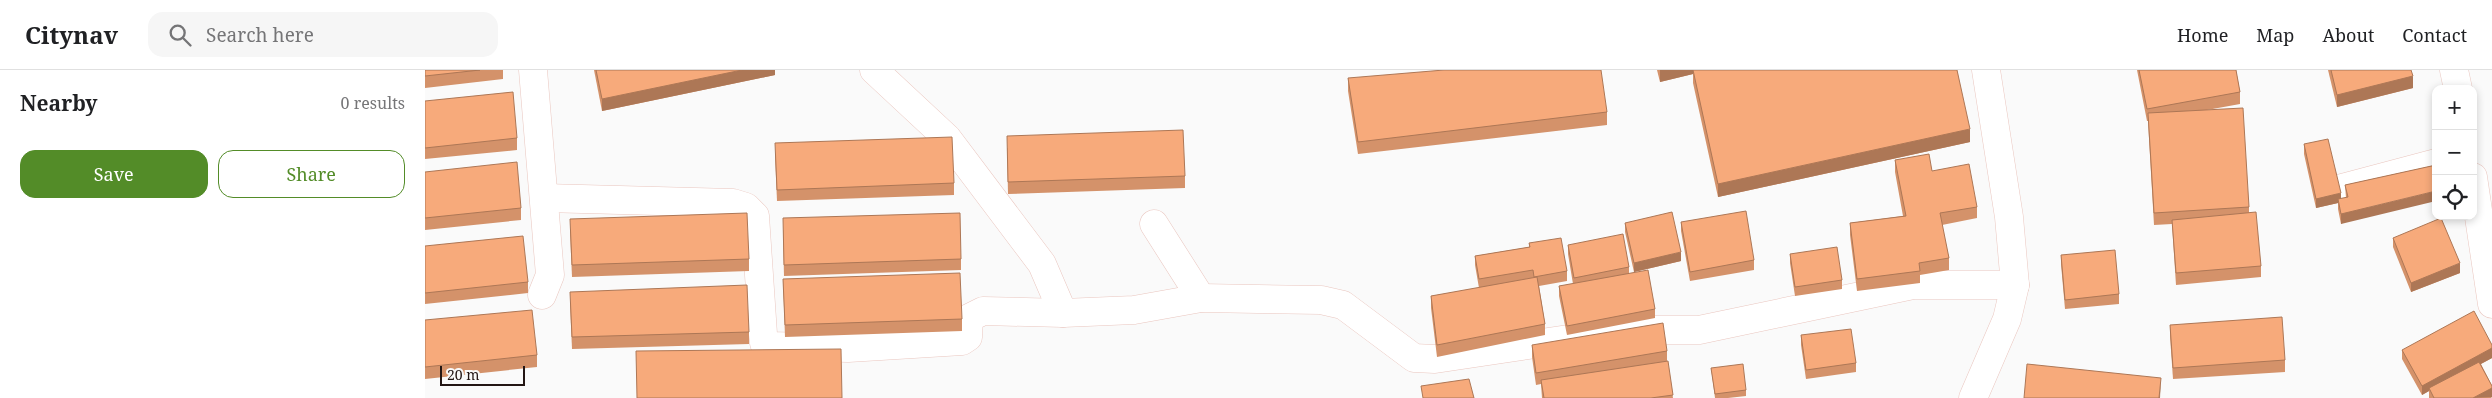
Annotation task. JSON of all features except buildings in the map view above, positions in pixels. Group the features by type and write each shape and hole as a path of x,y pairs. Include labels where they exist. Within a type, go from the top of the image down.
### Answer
{"street":[{"path":"533,70 550,275 542,295"},
{"path":"874,70 947,138 1042,264 1063,313"},
{"path":"1973,398 2007,319 2015,285 2009,217 1986,70"},
{"path":"2454,70 2457,85"},
{"path":"2342,188 2432,164"},
{"path":"544,198 733,203 746,207 755,216 764,343 770,346 848,348 962,341 968,337 969,318 983,311 1063,313 1134,310 1201,298 1321,300 1343,305 1401,351 1414,358 1435,359 1629,330 1699,330 1913,285 2015,285"},
{"path":"2477,204 2492,304"},
{"path":"1154,224 1201,298"}]}
